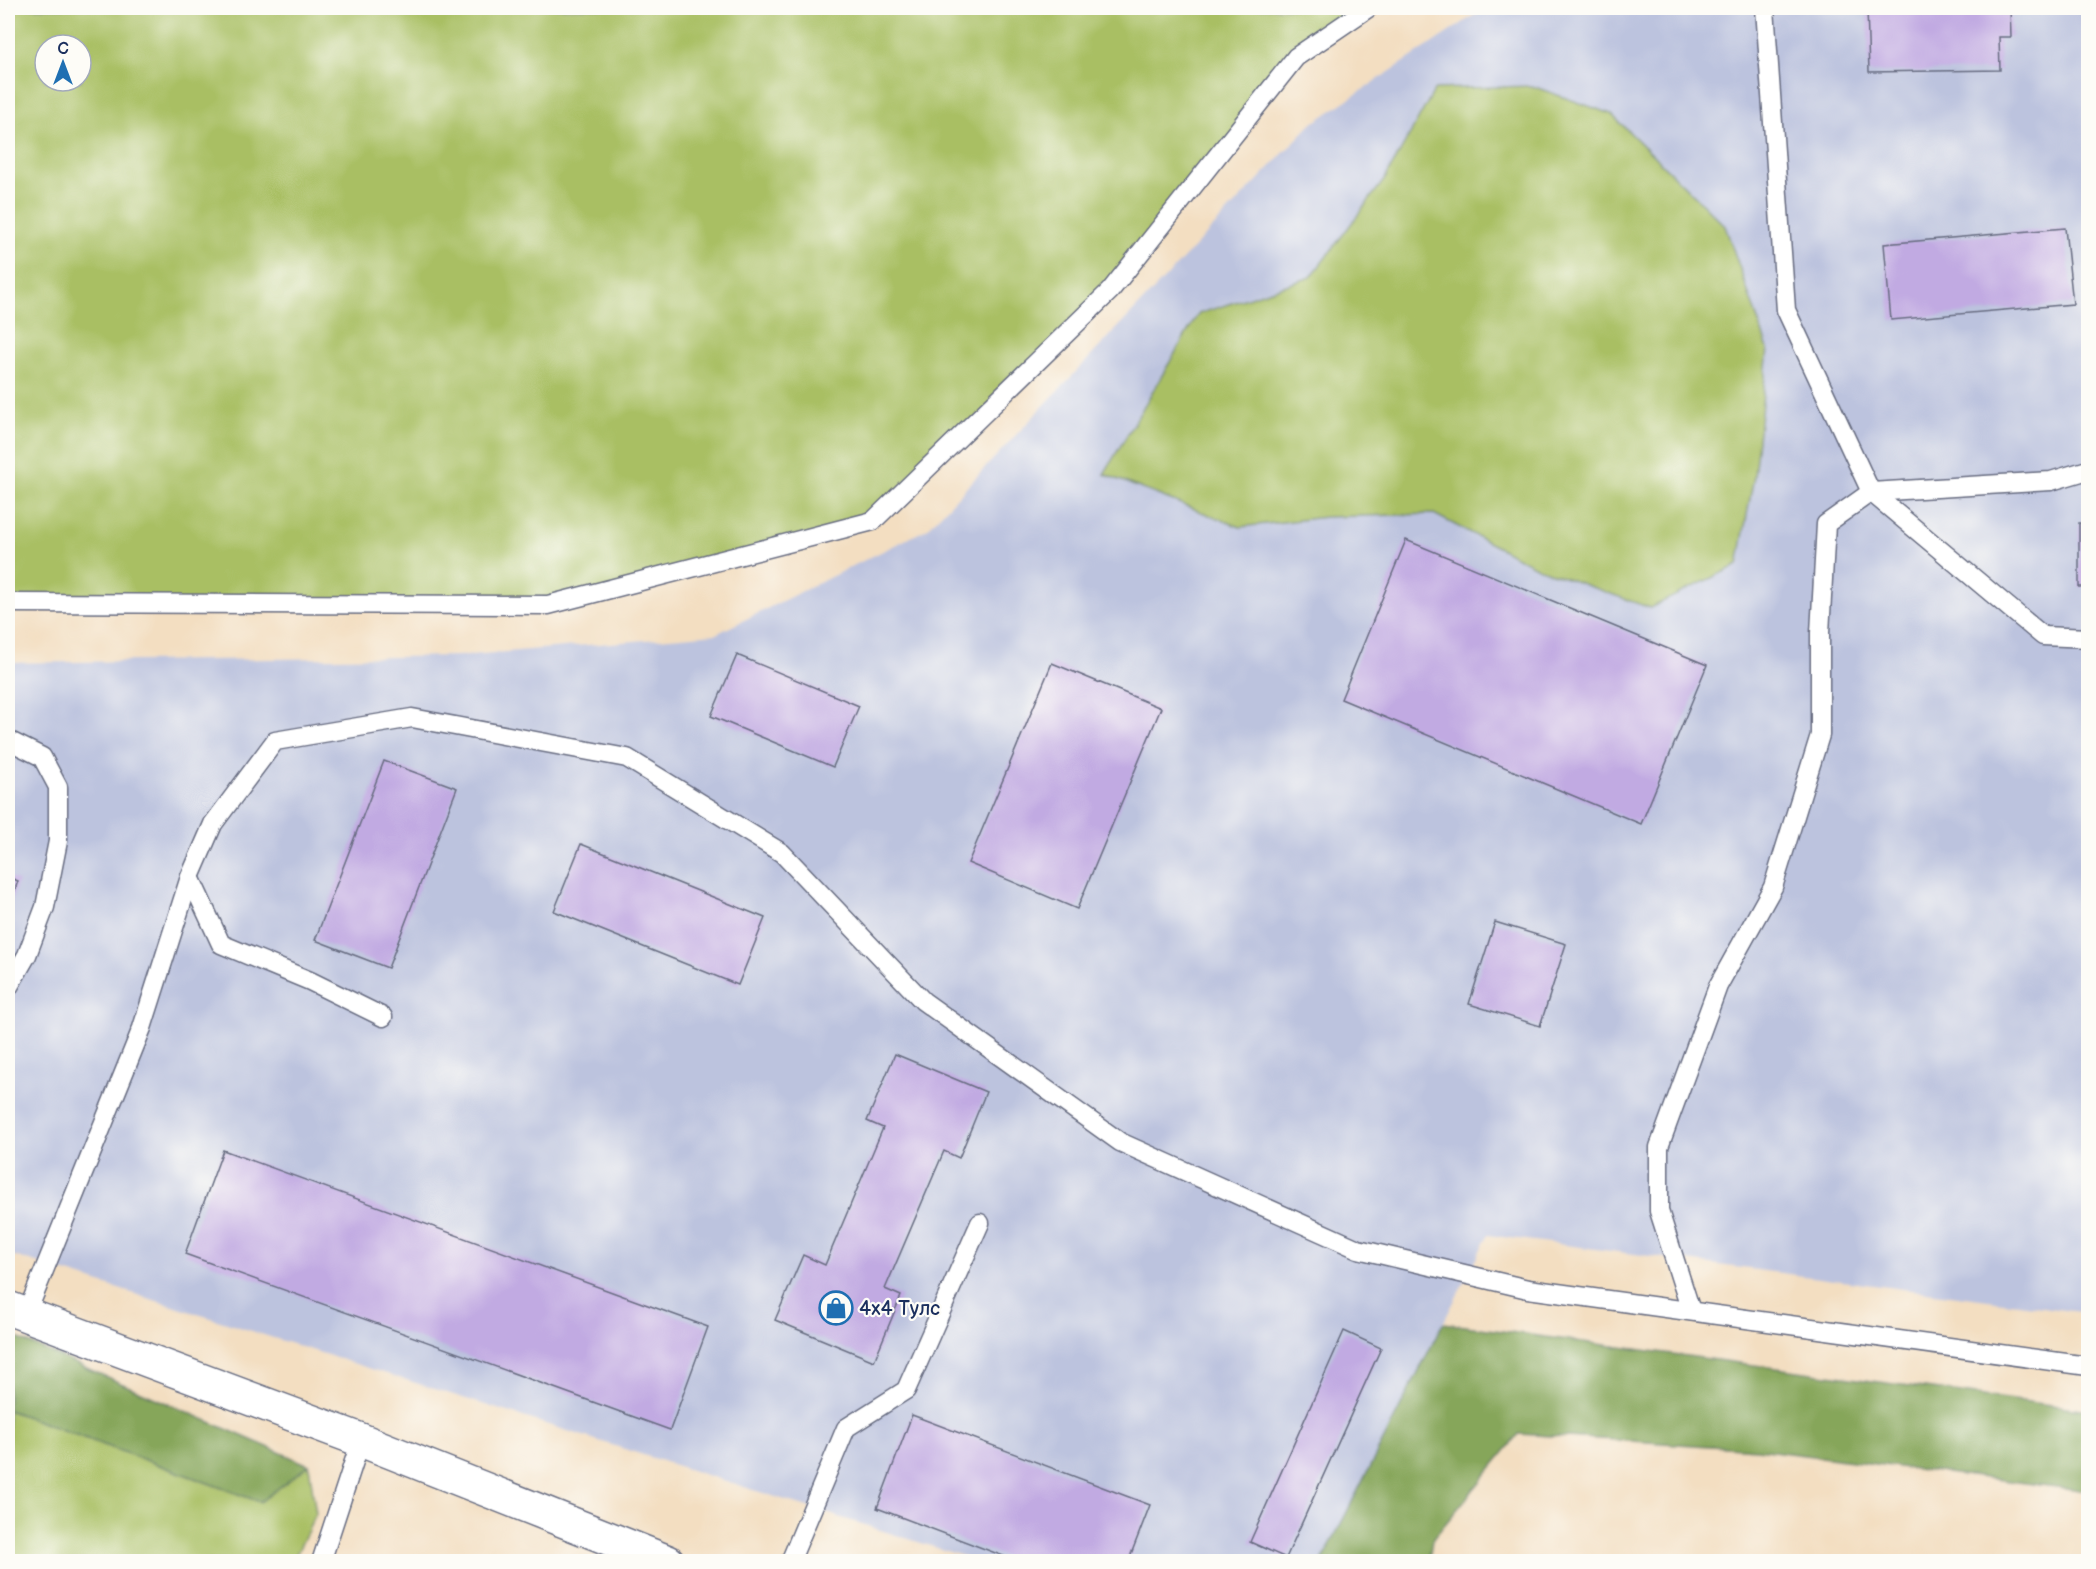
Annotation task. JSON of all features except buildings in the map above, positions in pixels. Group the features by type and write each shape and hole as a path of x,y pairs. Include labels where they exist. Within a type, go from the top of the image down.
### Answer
{"street":[{"path":"17,1312 361,1440 668,1562"}],"lane":[{"path":"8,603 548,605 873,521 1110,291 1296,57 1368,8"},
{"path":"1765,8 1786,310 1871,492 2043,636 2088,638"},
{"path":"1690,1311 1659,1211 1659,1147 1718,986 1773,887 1820,735 1820,633 1826,524 1871,492 2051,481 2088,470"},
{"path":"17,1312 142,1028 190,877 213,824 275,741 411,718 627,758 782,853 923,1001 1120,1142 1358,1250 1528,1289 2088,1366"},
{"path":"8,740 42,757 58,787 58,841 45,908 27,955 8,988"},
{"path":"190,877 221,944 310,981 382,1017"},
{"path":"790,1562 846,1428 906,1390 980,1223"},
{"path":"321,1562 361,1440"}],"shaded area":[{"path":"1485,8 2088,8 2088,1313 1488,1235 1322,1561 978,1561 8,1254 8,663 459,656 716,634 927,529 1310,125"}],"green space":[{"path":"8,8 1368,8 1296,57 1110,291 873,521 548,605 8,603"},
{"path":"1532,86 1611,114 1725,226 1768,349 1754,476 1738,565 1650,608 1538,568 1434,514 1325,517 1240,527 1104,474 1198,314 1311,277 1385,179 1435,89"},
{"path":"1443,1323 2088,1410 2088,1491 1757,1449 1519,1434 1432,1540 1429,1561 1322,1561"},
{"path":"8,1334 309,1465 260,1502 8,1410"},
{"path":"8,1410 260,1502 309,1465 316,1514 293,1561 8,1561"}],"place":[{"name":"4x4 Тулс","path":"836,1308"}]}
